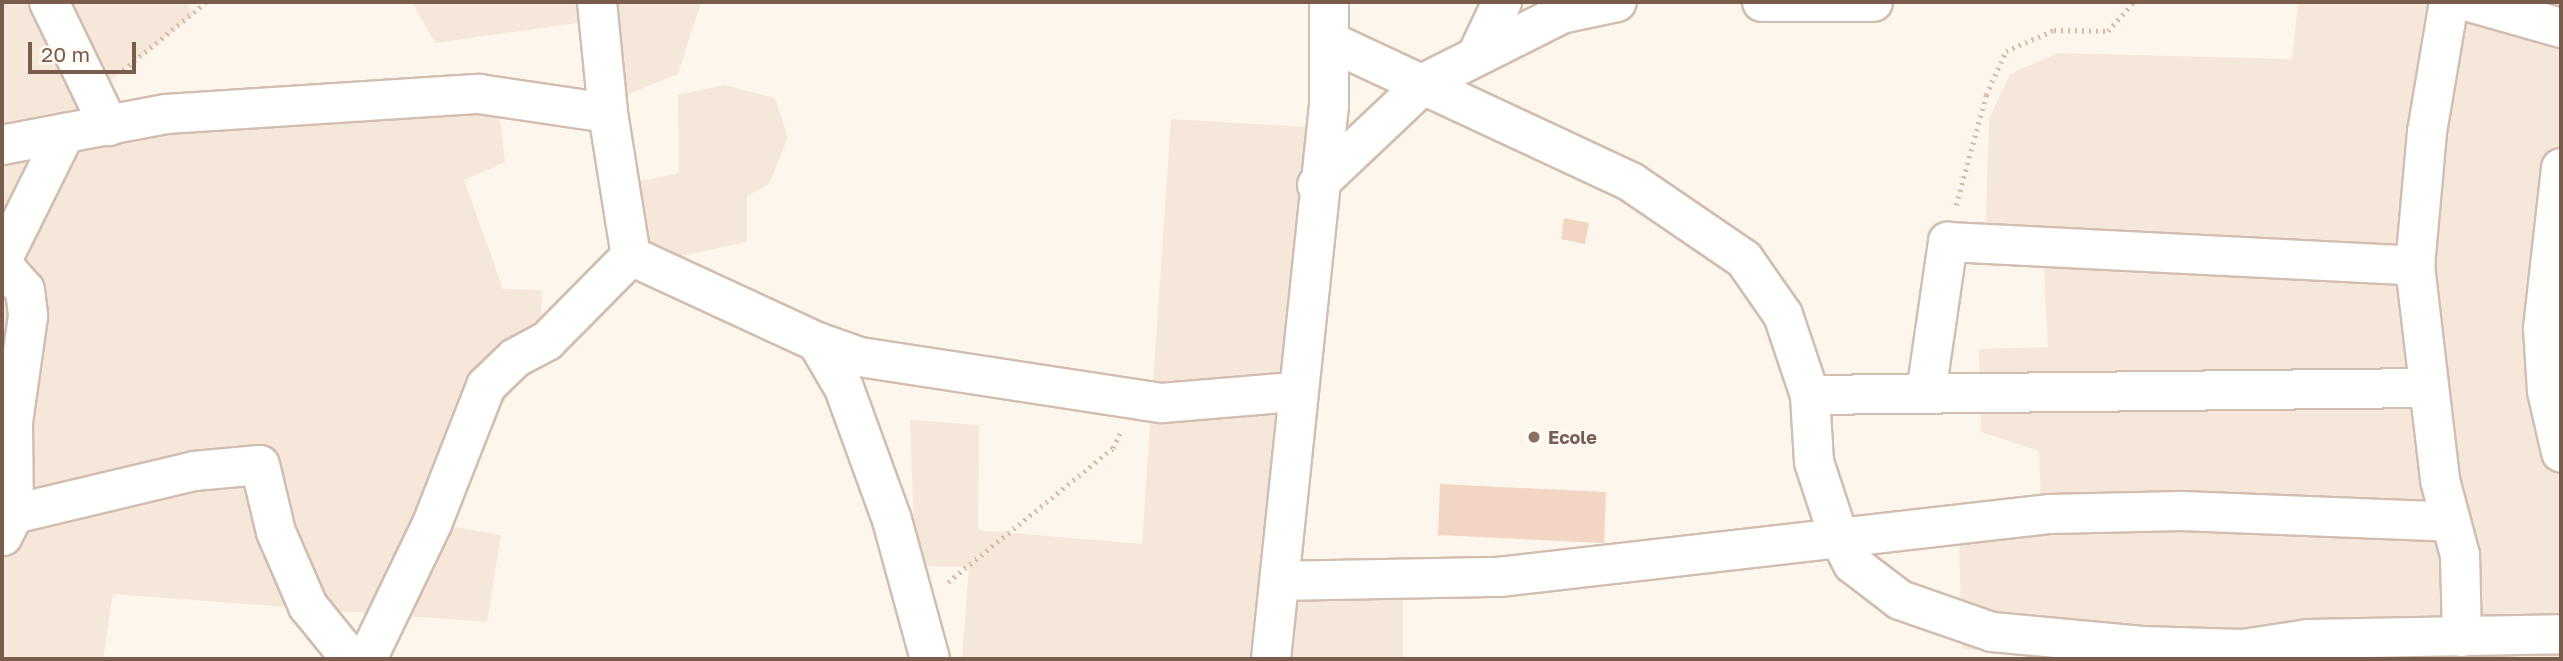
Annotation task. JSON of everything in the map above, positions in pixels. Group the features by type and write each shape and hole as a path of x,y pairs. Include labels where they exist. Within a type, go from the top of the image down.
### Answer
{"street":[{"path":"49,2 101,110"},
{"path":"597,2 608,113 631,256"},
{"path":"1271,659 1281,581 1294,392 1331,42 1329,2"},
{"path":"1477,55 1502,2"},
{"path":"1317,185 1426,82 1561,13 1617,2"},
{"path":"1762,2 1873,2"},
{"path":"2441,645 2462,570 2428,388 2415,266 2426,144 2449,2"},
{"path":"2469,2 2561,28"},
{"path":"1331,42 1426,82 1631,182 1721,238 1757,272 1783,315 1810,395 1814,462 1838,535 1853,564 1877,587 1980,629 2052,640 2242,654 2441,645 2561,634"},
{"path":"2,145 65,133 101,110 166,114 479,94 608,113"},
{"path":"65,133 6,275 28,316 13,424 8,526 194,471 260,465 276,532 308,606 351,659"},
{"path":"2561,168 2543,328 2547,391 2561,452"},
{"path":"1926,393 1931,324 1948,242 2415,266"},
{"path":"631,256 817,342 860,356 1194,404 1294,392"},
{"path":"367,659 432,524 486,386 515,358 547,341 631,256"},
{"path":"817,342 844,388 919,617 930,659"},
{"path":"1810,395 2428,388"},
{"path":"1281,581 1499,577 1683,561 1838,535 2036,515 2169,512 2451,522"}],"path":[{"path":"101,110 206,2"},
{"path":"1948,242 1986,95 2006,51 2054,30 2108,31 2133,2"},
{"path":"919,617 964,565 1113,448 1138,398"}],"shaded area":[{"path":"2,2 187,2 193,15 85,101 98,135 498,100 505,162 464,180 503,289 542,290 540,342 432,523 501,535 487,622 113,594 103,659 2,659"},
{"path":"412,2 701,2 678,74 606,103 590,21 435,43"},
{"path":"2298,2 2561,2 2561,659 2125,659 1962,649 1959,539 2042,536 2039,451 1981,432 1979,349 2048,347 2043,253 1985,249 1989,119 2010,74 2058,53 2292,59"},
{"path":"724,85 775,98 788,137 769,184 747,196 747,242 634,266 605,189 679,173 678,95"},
{"path":"1171,119 1307,127 1262,584 1403,587 1403,659 962,659 969,567 915,566 910,420 979,425 978,530 1142,544"}],"building":[{"path":"1564,218 1589,223 1585,244 1561,239"},
{"path":"1440,484 1606,492 1604,543 1438,535"}],"place":[{"name":"Ecole","path":"1534,437"}]}
